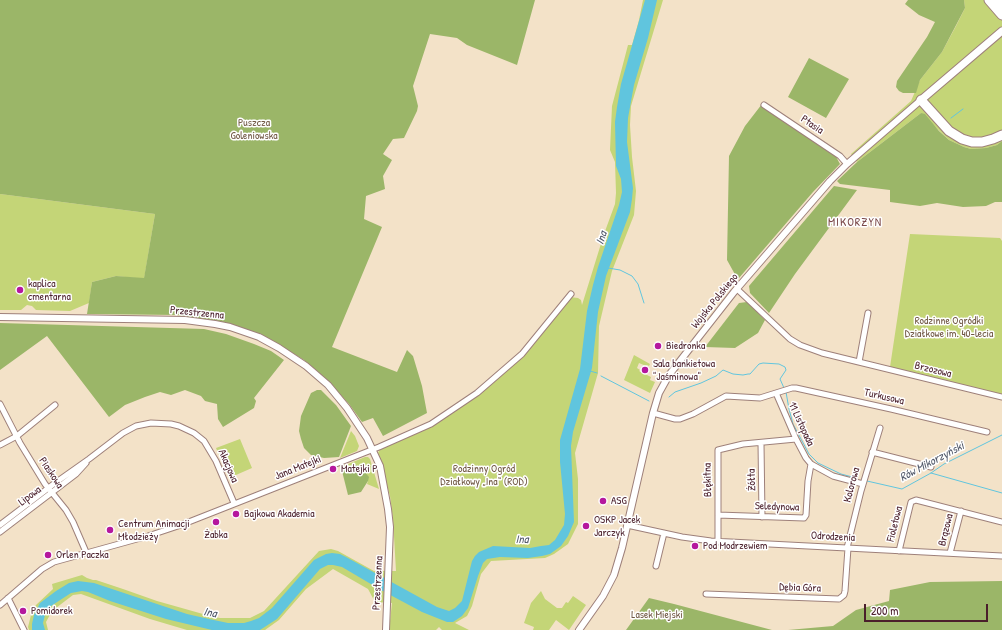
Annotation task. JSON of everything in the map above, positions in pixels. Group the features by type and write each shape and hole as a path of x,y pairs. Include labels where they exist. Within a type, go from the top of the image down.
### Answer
{"highway":[{"path":"989,0 1002,15"},
{"path":"924,98 952,126 966,134 986,136 1002,128"},
{"path":"924,98 949,131 962,139 972,142 982,142 1002,135"}],"main road":[{"path":"924,98 1000,33"}],"street":[{"name":"Wojska Polskiego","path":"579,630 612,582 627,525 653,412 659,393 669,376 737,289 814,198 847,164 924,98"},
{"name":"Ptasia","path":"764,105 840,156 847,164"},
{"name":"Brzozowa","path":"737,289 795,343 822,353 1002,397"},
{"name":"Jana Matejki","path":"0,605 50,564 86,552 148,536 181,525 371,450 431,424 477,393 522,354 571,294"},
{"path":"859,362 868,313"},
{"name":"Przestrzenna","path":"0,316 185,320 230,327 272,344 306,366 328,385 340,398 356,422 371,450 384,489 390,527 386,630"},
{"name":"Turkusowa","path":"776,393 796,388 987,432"},
{"name":"11 Listopada","path":"653,412 675,419 680,419 693,414 726,396 760,398 776,393 796,439 806,458 811,464"},
{"name":"Piaskowa","path":"0,404 48,488 73,522 86,552"},
{"path":"0,445 17,436 56,405"},
{"name":"Akacjowa","path":"96,455 123,433 136,426 160,423 179,426 194,433 207,445 216,461 234,504"},
{"name":"Kolorowa","path":"848,548 863,484 880,428"},
{"name":"Błękitna","path":"718,542 718,450 734,446 796,439"},
{"name":"Żółta","path":"762,443 762,517"},
{"path":"872,452 931,467"},
{"name":"Lipowa","path":"0,525 72,470 96,455"},
{"name":"Lipowa","path":"0,532 76,474 89,460"},
{"path":"811,464 838,478 863,484"},
{"name":"Seledynowa","path":"718,515 805,518 809,469 811,464"},
{"name":"Fioletowa","path":"899,551 911,502 919,500 961,511"},
{"path":"961,511 1002,522"},
{"name":"Brązowa","path":"950,553 961,511"},
{"name":"Odrodzenia","path":"627,525 718,542 1002,556"},
{"path":"656,566 664,533"},
{"name":"Dębia Góra","path":"706,594 839,599 846,591 848,548"},
{"path":"8,598 24,630"}],"green space":[{"name":"Puszcza Goleniowska","path":"0,0 535,0 517,65 467,45 457,38 430,34 413,86 418,106 417,111 404,138 393,139 383,154 392,160 383,176 385,189 366,196 364,219 382,227 332,347 397,372 407,350 413,356 422,386 427,413 383,436 373,418 362,422 349,404 327,380 304,360 279,345 250,331 219,321 177,315 87,314 92,282 116,276 144,278 155,214 0,194"},
{"name":"Rodzinny Ogród Działkowy „Ina“ (ROD)","path":"643,0 663,0 631,106 630,125 636,191 634,215 612,271 599,326 598,373 575,453 578,479 578,524 568,544 554,554 545,558 491,561 481,574 472,606 467,616 455,623 469,630 442,630 439,627 436,630 389,630 392,603 375,602 368,589 333,569 306,589 279,620 265,630 187,630 150,619 81,594 73,595 52,611 46,622 48,630 29,630 28,627 31,615 36,605 53,589 52,584 82,575 157,601 210,616 220,618 250,618 264,611 319,551 331,549 338,551 374,571 396,571 390,496 378,453 380,449 431,427 471,400 526,353 570,297 581,300 582,305 615,204 615,162 610,150 612,106 628,45 632,45"},
{"path":"908,0 964,0 965,8 942,52 920,80 916,93 903,93 899,91 896,87 897,81 927,37 935,22 919,15 905,4"},
{"path":"964,0 1002,0 1002,141 997,145 986,148 971,149 964,147 949,140 921,113 857,162 851,154 911,101 920,80 942,52 956,26 965,8"},
{"path":"809,58 849,79 826,118 788,97"},
{"path":"762,104 798,130 834,153 840,164 813,192 739,278 737,278 727,260 729,156 745,126"},
{"path":"921,113 925,114 939,131 949,140 964,147 971,149 986,148 997,145 1002,141 1002,202 995,202 986,206 963,207 937,203 920,206 890,202 890,190 840,184 837,181 857,162"},
{"path":"834,186 857,190 795,274 769,313 750,293 749,286"},
{"path":"0,194 155,214 144,279 116,276 92,282 89,303 70,311 36,310 32,306 27,305 21,310 0,310"},
{"name":"Rodzinne Ogródki Działkowe im. 40-lecia","path":"910,234 1000,238 1002,241 1002,395 890,367"},
{"path":"747,302 765,320 758,333 735,348 705,347 739,303"},
{"path":"0,323 204,329 226,334 254,344 271,351 284,360 254,398 256,401 254,408 223,427 218,419 217,404 205,401 201,396 185,390 171,395 160,392 145,397 125,405 109,417 47,336 0,370"},
{"path":"634,355 650,364 649,366 646,366 639,363 637,368 640,370 639,371 651,377 650,380 655,382 650,393 624,380"},
{"path":"321,390 336,405 351,426 339,457 324,458 311,455 304,448 301,439 299,431 301,416 311,393"},
{"path":"351,431 359,446 357,451 340,458"},
{"path":"240,439 252,468 229,478 216,448"},
{"path":"365,457 370,459 379,489 367,484 368,481 362,469 357,465 347,468 341,467"},
{"path":"357,465 369,477 361,492 348,495 341,467 347,468"},
{"path":"1002,581 1002,630 788,630 833,626 856,610 889,601 890,590 930,582"},
{"path":"541,591 545,599 557,608 562,608 573,596 586,605 569,630 556,620 549,630 533,630 534,627 524,623 531,603"},
{"name":"Lasek Miejski","path":"649,598 674,604 772,630 626,630"}],"water":[{"path":"645,0 657,0 648,38 634,85 628,118 627,142 633,188 630,212 606,276 598,312 592,368 573,432 571,446 574,522 568,536 561,546 550,554 542,556 528,558 500,557 487,559 483,563 468,608 462,616 453,622 447,622 422,612 342,567 328,565 320,569 277,619 260,630 212,630 166,619 82,591 71,593 51,606 45,615 43,623 45,630 32,630 34,615 40,603 69,583 78,581 94,583 187,614 228,623 244,623 259,618 272,608 314,560 326,554 332,553 340,554 437,607 449,611 455,608 462,601 472,561 479,552 493,546 530,548 549,545 555,540 564,525 565,514 560,462 560,440 580,369 587,311 593,285 622,192 621,179 616,166 615,122 621,84"}],"waterway":[{"path":"951,118 963,109"},
{"path":"608,268 620,270 632,276 638,284 644,303"},
{"name":"Rów Mikorzyński","path":"669,397 675,392 716,376 723,370 733,374 750,374 759,364 763,363 779,364 785,367 786,370 780,379 784,388"},
{"name":"Rów Mikorzyński","path":"590,371 597,373"},
{"name":"Rów Mikorzyński","path":"601,376 649,401"},
{"name":"Rów Mikorzyński","path":"786,392 793,424 809,454 818,463 841,474 856,478"},
{"name":"Rów Mikorzyński","path":"867,481 902,489 944,464 1002,435"},
{"path":"931,473 1002,493"}],"place":[{"name":"kaplica cmentarna","path":"20,290"},
{"name":"Biedronka","path":"658,346"},
{"name":"Sala bankietowa \"Jaśminowa\"","path":"645,370"},
{"name":"Matejki P","path":"333,469"},
{"name":"ASG","path":"603,501"},
{"name":"Bajkowa Akademia","path":"236,514"},
{"name":"Żabka","path":"216,522"},
{"name":"OSKP Jacek Jarczyk","path":"586,526"},
{"name":"Centrum Animacji Młodzieży","path":"110,530"},
{"name":"Pod Modrzewiem","path":"695,546"},
{"name":"Orlen Paczka","path":"48,555"},
{"name":"Pomidorek","path":"23,611"}],"district":[{"name":"MIKORZYN","path":"855,223"}],"water label":[{"name":"Ina","path":"602,238"},
{"name":"Ina","path":"522,540"},
{"name":"Ina","path":"210,613"}]}
